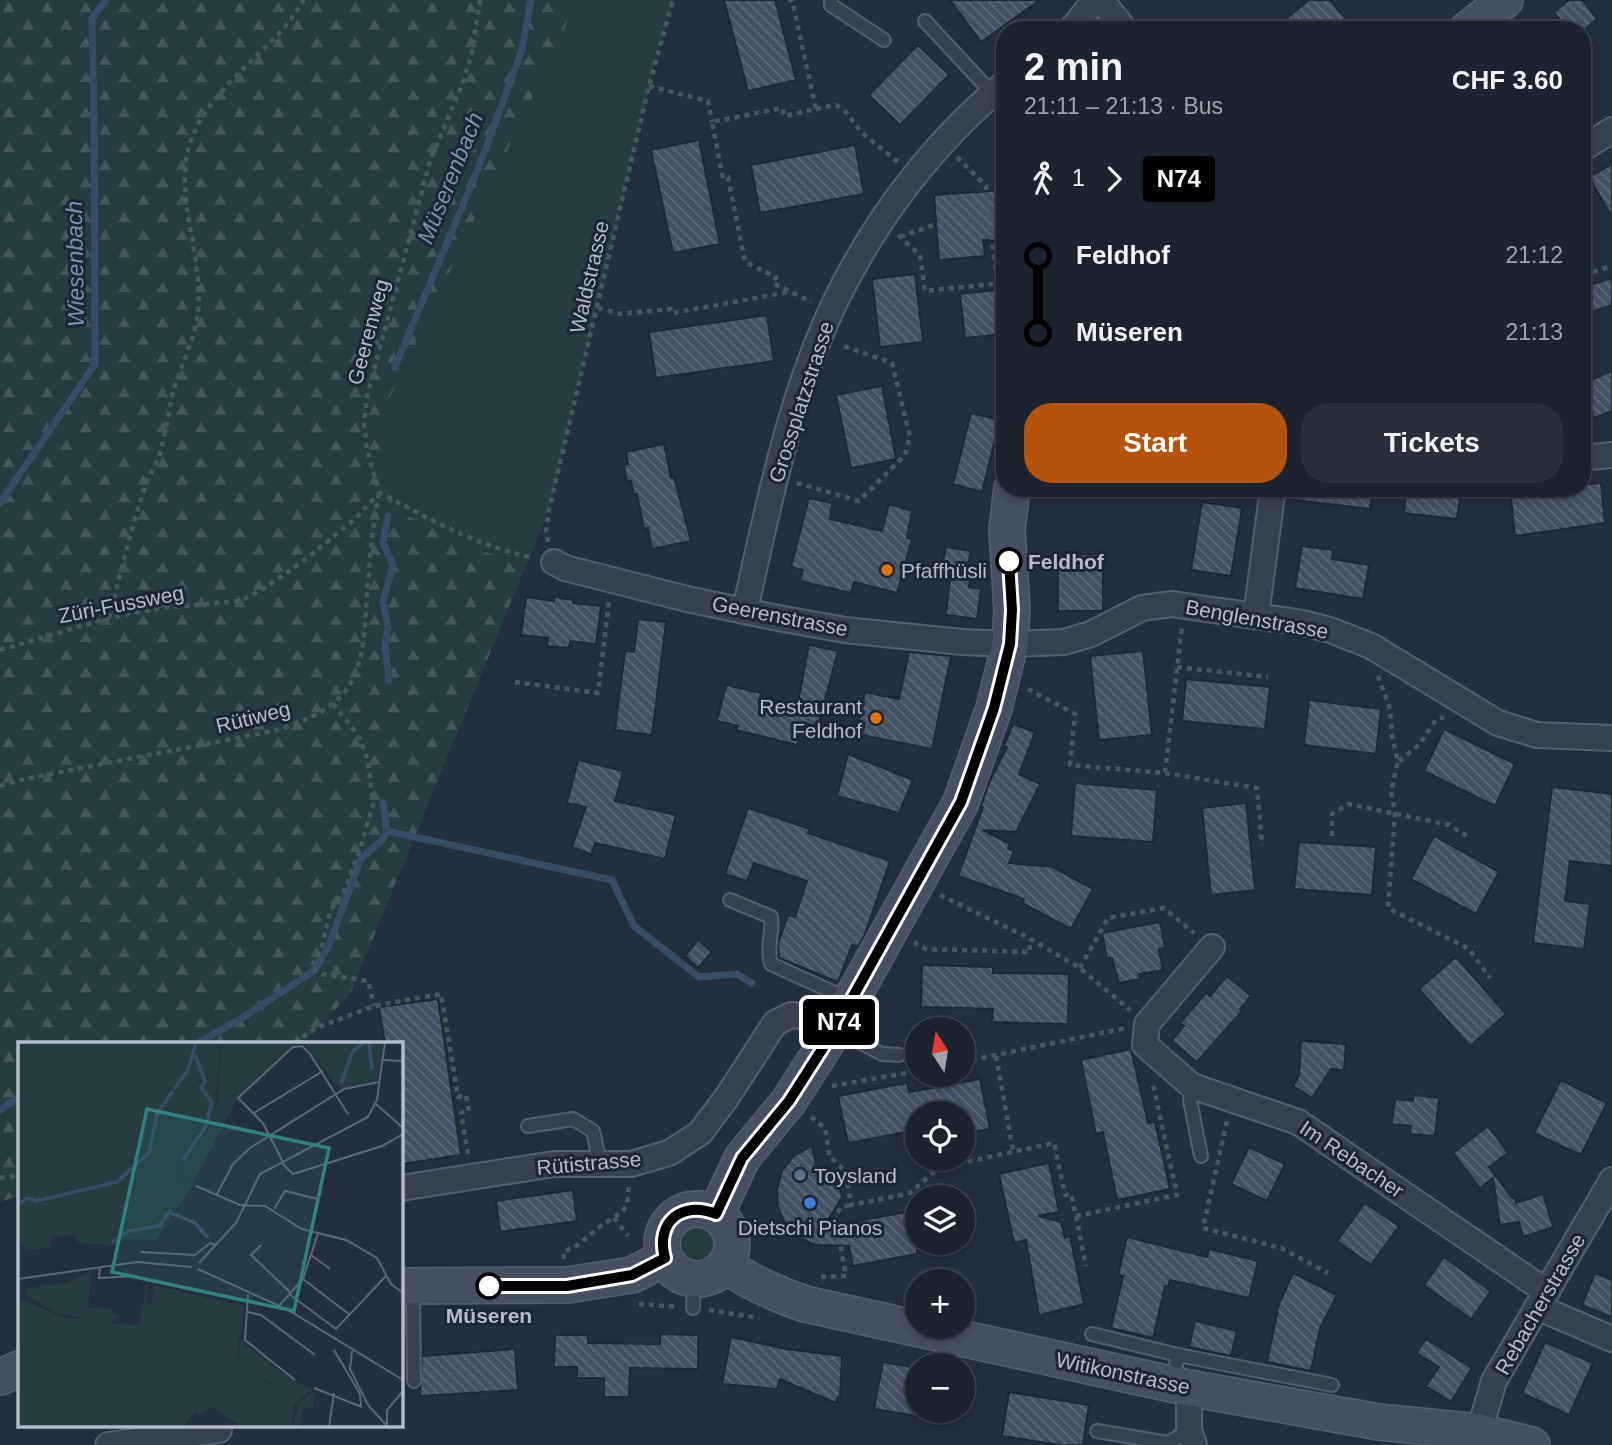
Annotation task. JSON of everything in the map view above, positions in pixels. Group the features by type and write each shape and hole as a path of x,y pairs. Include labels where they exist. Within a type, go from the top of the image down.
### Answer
{"main road":[{"path":"1478,21 1504,0"},
{"path":"716,1214 742,1158 789,1101 843,1015 961,802 994,708 1010,644 1012,610 1007,529 1011,497"},
{"path":"695,1209 716,1214 729,1228 732,1237 730,1256 725,1265 693,1293 665,1258 663,1236 674,1217 695,1209"},
{"path":"407,1286 567,1286 632,1275 665,1258"},
{"name":"Witikonstrasse","path":"725,1265 771,1292 805,1304 1180,1376 1379,1422 1479,1432 1532,1445"}],"street":[{"path":"1078,21 1094,0"},
{"path":"1101,0 1118,21"},
{"name":"Grossplatzstrasse","path":"745,610 776,477 794,414 820,337 852,269 891,228 915,176 942,143 996,92"},
{"path":"1591,143 1612,130"},
{"path":"1591,457 1612,455"},
{"path":"1256,617 1272,497"},
{"name":"Geerenstrasse","path":"554,562 565,568 687,599 845,630 1010,644"},
{"name":"Benglenstrasse","path":"1010,644 1064,642 1091,634 1142,608 1172,604 1256,617 1330,630 1381,651 1498,723 1537,735 1612,738"},
{"path":"1146,1035 1212,947"},
{"name":"Rütistrasse","path":"402,1188 554,1164 631,1164 669,1153 700,1133 775,1023 791,1015 843,1015"},
{"name":"Im Rebacher","path":"1146,1035 1192,1086 1298,1122 1542,1299 1612,1339"},
{"name":"Rebacherstrasse","path":"1479,1432 1494,1381 1612,1180"},
{"path":"1180,1376 1192,1438"},
{"path":"108,1445 219,1430"}],"lane":[{"path":"831,0 831,5 840,13 884,40"},
{"path":"925,22 996,86"},
{"path":"730,900 771,917 767,954 771,964 843,1015 882,1054 899,1055"},
{"path":"1192,1086 1190,1100 1201,1156"},
{"path":"528,1126 573,1119 593,1131 600,1163"},
{"path":"407,1286 414,1381"},
{"path":"1092,1334 1180,1376 1332,1385"},
{"path":"1097,1431 1168,1443 1192,1438"}],"path":[{"path":"109,618 144,489 159,455 174,390 193,338 197,318 198,264 187,206 186,182 187,158 192,136 218,96 284,28 304,0"},
{"name":"Geerenweg","path":"379,492 367,450 364,423 367,396 430,161 464,80 472,52 480,0"},
{"name":"Waldstrasse","path":"554,562 546,531 549,510 649,86 673,0"},
{"path":"788,0 792,0 816,109"},
{"path":"649,86 708,101 723,178 728,177 745,262 776,277 774,284 796,295"},
{"path":"712,122 782,108 784,116 836,105 847,113 861,132 915,176"},
{"path":"942,143 986,186 996,267"},
{"path":"990,215 996,215"},
{"path":"891,228 936,224"},
{"path":"891,228 920,255 925,291 996,284"},
{"path":"1593,272 1612,266"},
{"path":"598,308 620,314 671,309 673,313 790,292"},
{"path":"776,477 859,501 905,455 911,437 891,363 820,337"},
{"path":"379,492 435,524 461,535 522,555 554,562"},
{"name":"Züri-Fussweg","path":"0,650 109,618 161,608 240,601 265,588 306,559 356,518 379,492"},
{"name":"Rütiweg","path":"0,786 278,730 300,722 333,704 354,677 362,652 374,516 379,492"},
{"path":"515,682 598,692 611,580"},
{"path":"1165,773 1184,606"},
{"path":"1381,651 1378,678 1390,709 1392,736 1398,761 1391,792 1395,813 1388,908 1469,949 1490,978"},
{"path":"1177,667 1268,677"},
{"path":"1020,686 1075,714 1070,765 1165,773 1257,788 1262,845"},
{"path":"333,704 358,735 368,760 373,805 359,852 343,894 331,909 321,950 312,967 322,974 368,981 374,1006"},
{"path":"1398,761 1419,745 1436,720 1466,705"},
{"path":"1332,836 1332,814 1348,804 1449,825 1470,838"},
{"path":"939,894 1029,938 1080,968 1146,1035 1177,1195 1076,1216"},
{"path":"1080,968 1108,918 1164,908 1212,947"},
{"path":"909,940 926,949 1030,952 1029,938"},
{"path":"297,1042 316,1028 374,1006 441,994 458,1097 466,1095 469,1111 461,1113 472,1177"},
{"path":"975,1060 1146,1035"},
{"path":"996,1056 1013,1151"},
{"path":"828,1087 905,1073"},
{"path":"1231,1099 1203,1228 1281,1248 1328,1273"},
{"path":"807,1115 825,1128 830,1158 838,1162 844,1172 851,1205"},
{"path":"814,1276 846,1276 835,1217 841,1207 910,1193 943,1167 1054,1143 1065,1195 1071,1194 1086,1266"},
{"path":"565,1262 563,1252 579,1245 598,1227 614,1218 627,1204 631,1164"},
{"path":"0,1178 18,1175"},
{"path":"614,1218 628,1236"}],"green space":[{"path":"0,0 573,0 564,31 380,418 394,509 464,543 525,568 350,994 308,1039 309,1042 18,1042 18,1195 0,1202"},
{"path":"573,0 673,0 649,86 549,510 525,568 464,543 394,509 380,418 564,31"},
{"path":"698,1223 713,1229 719,1244 713,1259 698,1265 683,1259 677,1244 683,1229"}],"building":[{"path":"724,0 775,0 796,80 748,91"},
{"path":"950,0 1040,0 1010,21 996,21 996,31 981,42"},
{"path":"1309,0 1330,0 1348,21 1290,21 1287,18"},
{"path":"1569,0 1582,0 1597,19 1591,24 1591,21 1561,21 1554,12"},
{"path":"918,45 949,75 900,125 869,95"},
{"path":"699,140 720,244 673,253 651,150"},
{"path":"855,145 864,194 760,213 751,165"},
{"path":"1612,164 1612,217 1591,180 1591,176"},
{"path":"996,191 996,239 983,240 985,256 939,260 934,195"},
{"path":"915,274 923,342 880,347 872,279"},
{"path":"1612,278 1612,305 1591,312 1591,285"},
{"path":"996,290 996,335 965,338 960,294"},
{"path":"767,315 774,361 656,378 649,332"},
{"path":"1612,371 1612,411 1594,418 1591,411 1591,380"},
{"path":"882,386 896,459 851,468 836,395"},
{"path":"971,413 996,419 996,436 982,492 953,484"},
{"path":"664,444 671,478 674,477 691,541 652,549 648,528 644,529 637,494 634,495 631,481 627,481 624,465 628,464 626,452"},
{"path":"1601,483 1605,523 1515,536 1511,498 1591,497 1591,484"},
{"path":"1295,497 1372,497 1370,509 1295,500"},
{"path":"1406,497 1460,497 1457,519 1404,513"},
{"path":"809,498 832,503 830,519 882,531 889,504 912,511 907,538 912,539 897,593 854,582 851,593 800,581 803,570 791,567"},
{"path":"1202,502 1242,508 1231,576 1191,570"},
{"path":"1302,546 1333,550 1332,559 1369,565 1363,599 1295,588"},
{"path":"946,547 971,551 966,573 941,570"},
{"path":"1058,554 1103,554 1103,611 1058,611"},
{"path":"950,577 970,580 969,587 981,589 977,619 946,615"},
{"path":"526,597 554,601 554,597 573,600 573,603 601,606 596,644 570,641 569,648 547,646 548,638 521,635"},
{"path":"638,619 666,622 652,735 615,730 625,651 634,652"},
{"path":"809,645 838,651 818,726 803,723 797,745 736,730 738,726 717,721 726,685 795,705 798,702"},
{"path":"1143,651 1152,735 1099,740 1090,656"},
{"path":"909,652 951,656 932,749 856,734 865,692 899,699"},
{"path":"1186,679 1270,687 1265,729 1182,721"},
{"path":"1309,700 1381,709 1376,754 1304,745"},
{"path":"1013,724 1035,732 1019,774 1040,784 1016,832 983,830 1010,844 1008,849 1014,851 1009,863 1053,867 1093,889 1071,929 1022,903 1024,899 958,876 989,783 1007,747 1004,746"},
{"path":"1444,729 1515,764 1495,806 1424,771"},
{"path":"848,754 913,780 899,813 837,796"},
{"path":"578,760 623,771 615,801 676,815 665,859 595,843 591,854 572,847 586,807 567,803"},
{"path":"1075,783 1157,790 1153,842 1071,836"},
{"path":"1552,787 1612,794 1612,866 1570,861 1565,901 1590,904 1584,949 1533,943"},
{"path":"1246,803 1255,890 1211,895 1202,808"},
{"path":"748,808 810,829 808,833 890,861 865,934 858,947 852,945 838,982 779,958 778,944 788,915 795,917 807,881 754,863 747,881 725,874"},
{"path":"1434,836 1499,872 1476,914 1411,879"},
{"path":"1299,842 1376,847 1372,895 1294,889"},
{"path":"1160,922 1165,948 1159,949 1163,970 1139,974 1140,979 1119,983 1112,958 1107,958 1102,933"},
{"path":"698,940 712,952 698,968 685,956"},
{"path":"1456,957 1506,1014 1470,1046 1419,989"},
{"path":"922,965 993,967 993,973 1069,974 1068,1024 992,1022 993,1009 921,1007"},
{"path":"1227,976 1251,996 1240,1009 1242,1011 1197,1062 1172,1041 1184,1026 1180,1023 1206,993 1210,996"},
{"path":"438,999 461,1155 402,1164 402,1042 385,1042 379,1007"},
{"path":"1301,1041 1346,1044 1344,1070 1331,1069 1312,1098 1293,1086 1299,1076"},
{"path":"1131,1049 1148,1123 1155,1122 1170,1189 1117,1200 1103,1132 1096,1134 1081,1060"},
{"path":"980,1079 990,1129 975,1132 975,1101 905,1101 905,1132 848,1143 838,1096 905,1083 909,1092 936,1087 975,1087 975,1080"},
{"path":"1561,1080 1607,1103 1581,1155 1534,1133"},
{"path":"1414,1095 1439,1098 1435,1136 1410,1134 1411,1126 1392,1124 1395,1099 1413,1101"},
{"path":"1488,1126 1508,1153 1489,1167 1512,1198 1515,1198 1516,1203 1543,1194 1553,1227 1523,1237 1519,1222 1500,1225 1493,1178 1480,1188 1453,1153"},
{"path":"812,1146 819,1182 830,1181 839,1186 842,1197 824,1227 905,1212 905,1255 912,1255 853,1266 849,1246 815,1245 790,1233 794,1232 785,1224 778,1207 777,1189 782,1171 794,1156"},
{"path":"1249,1147 1285,1164 1267,1201 1231,1184"},
{"path":"1049,1163 1059,1212 1038,1216 1061,1222 1065,1238 1070,1236 1084,1304 1039,1315 1026,1240 1014,1243 999,1174"},
{"path":"573,1190 577,1221 500,1232 496,1201"},
{"path":"1365,1203 1399,1226 1371,1265 1337,1241"},
{"path":"1127,1237 1207,1257 1209,1249 1258,1261 1249,1298 1170,1280 1168,1287 1165,1286 1153,1338 1111,1328 1123,1276 1118,1275"},
{"path":"1444,1257 1491,1291 1471,1319 1424,1285"},
{"path":"1293,1273 1337,1295 1320,1328 1311,1371 1267,1362 1279,1304"},
{"path":"1595,1273 1612,1280 1612,1317 1582,1305"},
{"path":"1195,1321 1237,1331 1231,1356 1189,1347"},
{"path":"660,1334 698,1335 698,1369 630,1368 629,1397 604,1397 604,1378 577,1378 577,1367 554,1367 555,1335 588,1335 588,1343 660,1344"},
{"path":"731,1337 786,1349 842,1356 840,1397 836,1403 780,1379 777,1389 722,1384"},
{"path":"1426,1339 1472,1368 1451,1402 1426,1386 1439,1367 1416,1353"},
{"path":"1545,1342 1593,1363 1569,1415 1522,1393"},
{"path":"515,1349 518,1390 420,1396 422,1356"},
{"path":"883,1362 905,1366 905,1414 874,1409"},
{"path":"1009,1392 1089,1405 1083,1445 1060,1445 1002,1436"}],"waterway":[{"name":"Wiesenbach","path":"0,503 95,364 92,18 106,0"},
{"name":"Müserenbach","path":"395,367 480,164 522,50 531,0"},
{"name":"Müserenbach","path":"388,516 383,543 393,565 383,601 388,627 385,646 389,680"},
{"name":"Müserenbach","path":"200,1042 242,1018 315,970 328,947 360,861 385,836 387,825 383,803"},
{"path":"387,831 612,880 634,926 699,977 737,974 752,983"},
{"name":"Müserenbach","path":"0,1110 18,1098"}],"bus line":[{"name":"N74","path":"489,1286 567,1286 632,1275 665,1258 663,1236 674,1217 695,1209 716,1214 742,1158 789,1101 835,1029 961,802 994,708 1010,644 1012,610 1009,561"}],"place":[{"name":"Feldhof","path":"1009,561"},
{"name":"Pfaffhüsli","path":"887,570"},
{"name":"Restaurant Feldhof","path":"876,718"},
{"name":"Toysland","path":"800,1175"},
{"name":"Dietschi Pianos","path":"810,1203"},
{"name":"Müseren","path":"489,1286"}]}
